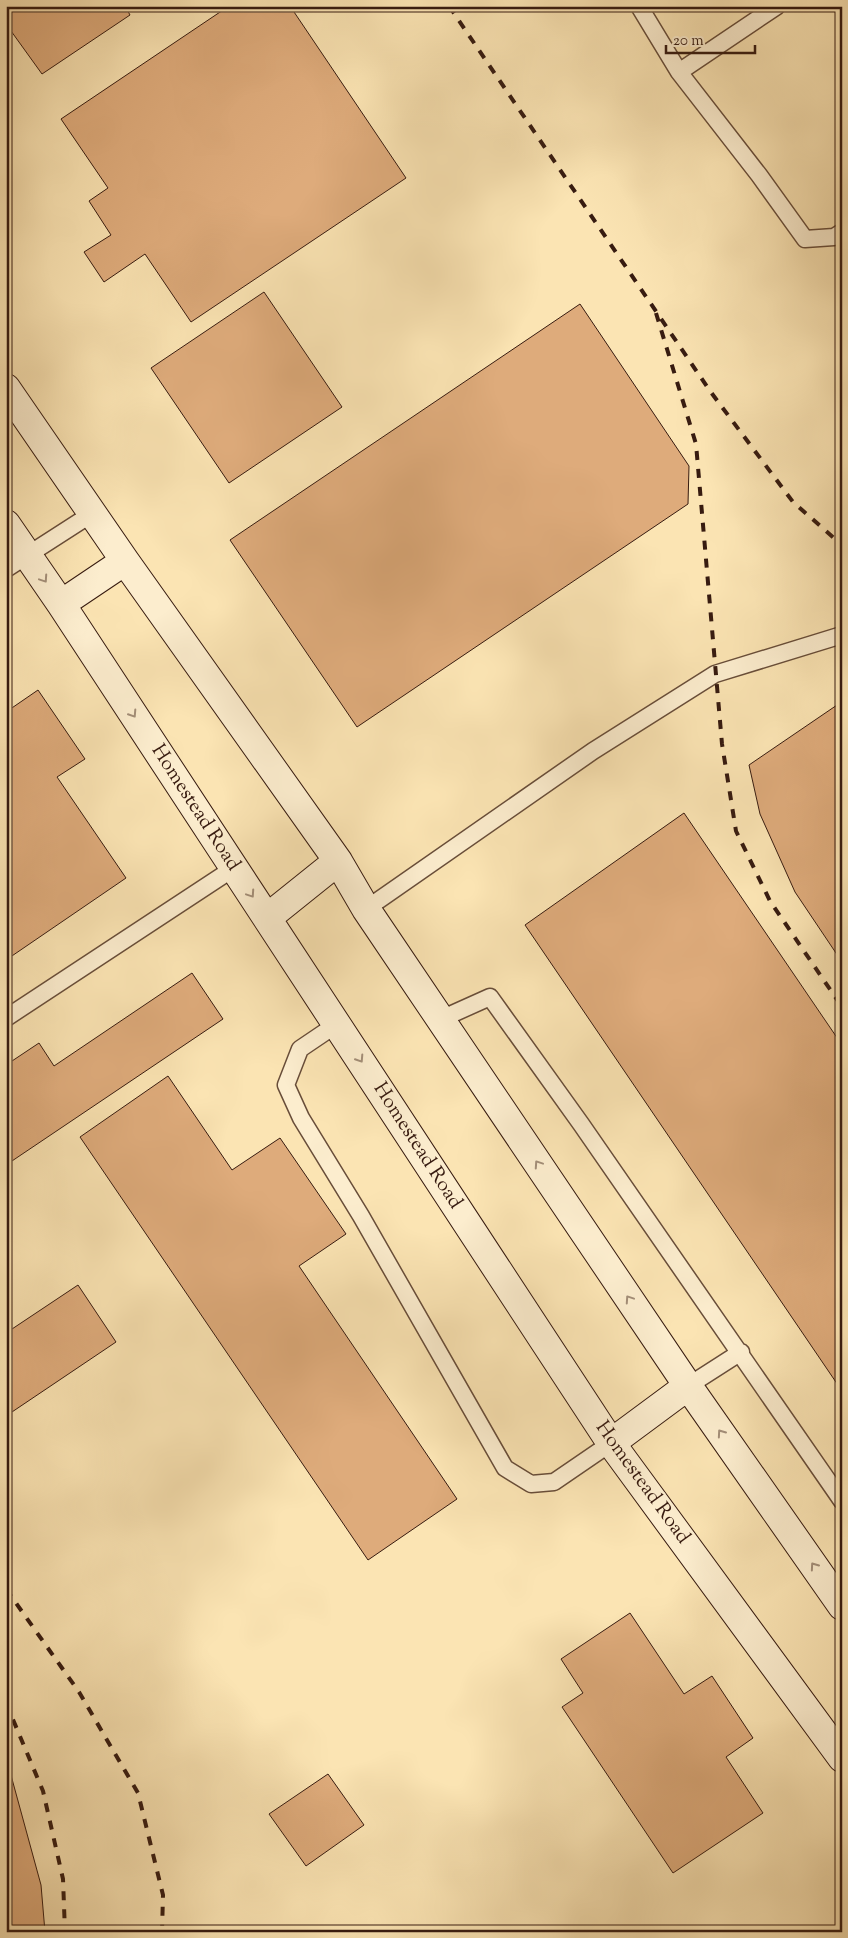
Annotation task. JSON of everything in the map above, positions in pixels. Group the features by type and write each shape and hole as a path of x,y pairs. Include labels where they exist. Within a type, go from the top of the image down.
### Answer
{"main road":[{"path":"6,388 125,561 338,862 366,909 688,1386 842,1606"},
{"name":"Homestead Road","path":"6,524 17,563 61,604 612,1443 842,1758"},
{"path":"61,604 125,561"},
{"path":"267,918 338,862"},
{"path":"612,1443 688,1386"}],"lane":[{"path":"639,6 679,72 759,175 805,239 834,237 842,232"},
{"path":"679,72 777,6"},
{"path":"17,563 93,513"},
{"path":"366,909 594,751 715,674 842,635"},
{"path":"6,1018 234,868"},
{"path":"441,1019 490,997 587,1132 842,1501"},
{"path":"337,1024 300,1048 286,1085 301,1118 361,1216 505,1468 531,1484 554,1482 612,1443"},
{"path":"688,1386 740,1352"}],"building":[{"path":"6,6 125,6 130,15 42,74 6,24"},
{"path":"229,6 290,6 406,178 191,322 145,254 104,282 84,252 111,235 89,201 108,188 61,119"},
{"path":"264,292 342,407 229,483 151,368"},
{"path":"580,304 689,466 688,504 357,727 230,540"},
{"path":"38,690 85,759 57,777 126,878 6,960 6,712"},
{"path":"840,703 842,706 842,962 795,892 760,814 749,765"},
{"path":"684,813 842,1045 842,1391 525,925"},
{"path":"192,973 223,1019 6,1165 6,1065 39,1043 54,1066"},
{"path":"168,1076 232,1170 280,1138 346,1234 299,1266 457,1499 368,1560 80,1137"},
{"path":"78,1285 116,1342 6,1416 6,1333"},
{"path":"630,1613 684,1694 712,1676 753,1738 726,1757 763,1813 673,1873 562,1707 583,1693 561,1659"},
{"path":"6,1757 41,1885 45,1932 6,1932"},
{"path":"328,1774 364,1825 306,1866 269,1814"}],"railway":[{"path":"449,6 710,391 793,502 842,545"},
{"path":"656,313 696,444 722,744 736,831 770,901 842,1007"},
{"path":"6,1589 79,1692 138,1793 163,1895 162,1932"},
{"path":"6,1703 43,1791 63,1879 65,1932"}]}
